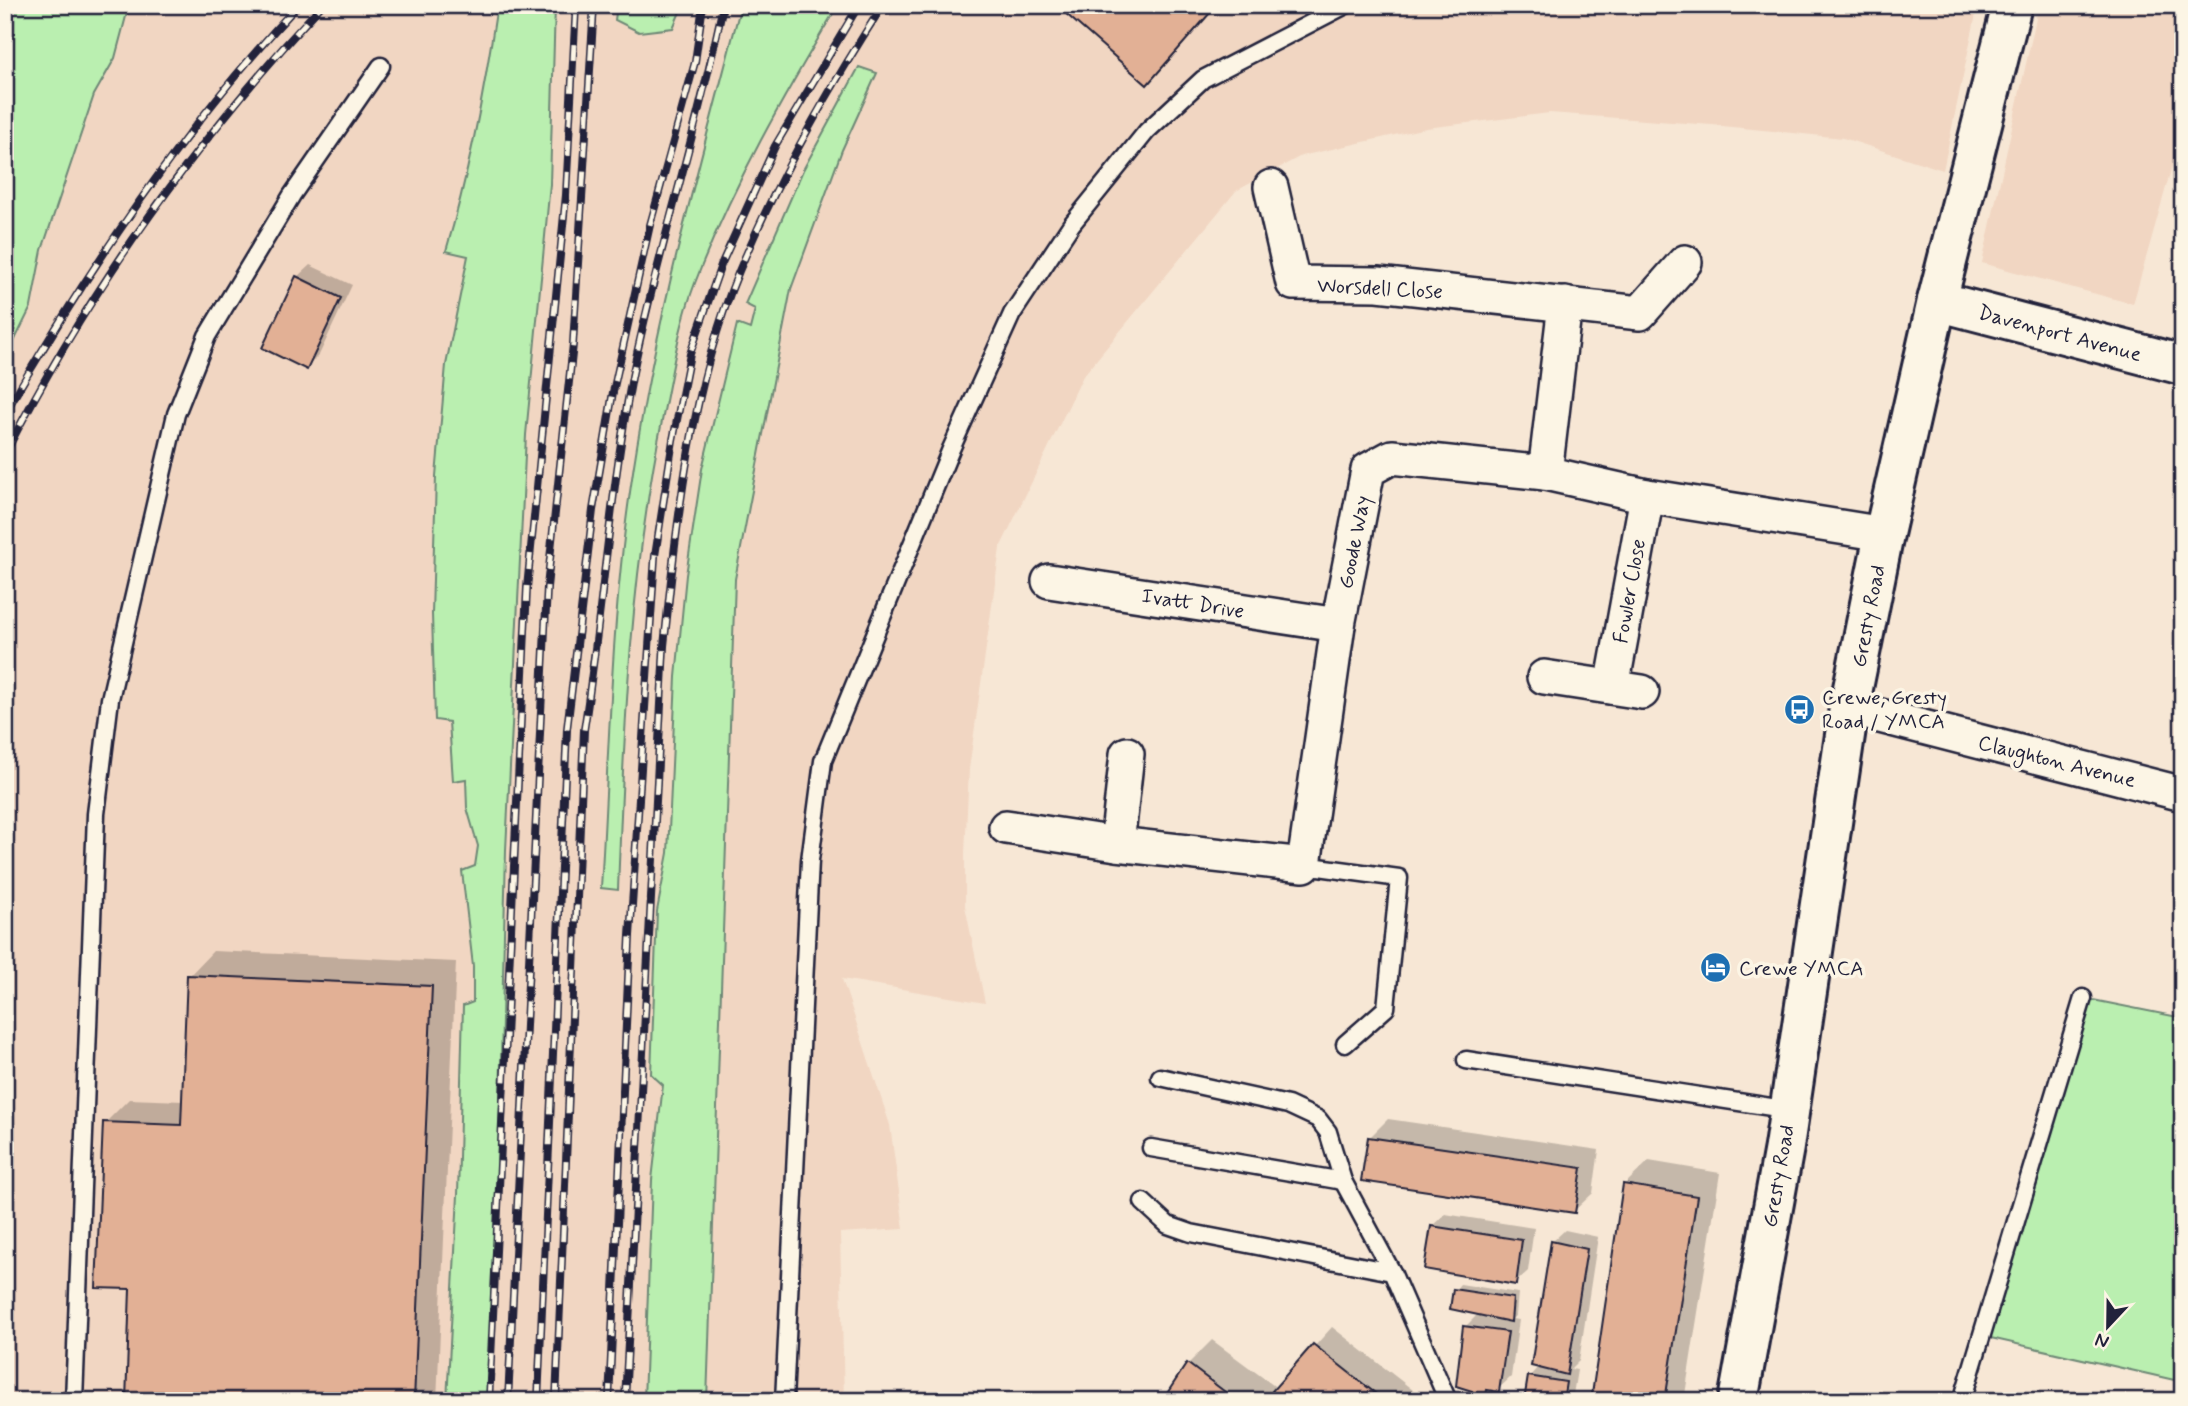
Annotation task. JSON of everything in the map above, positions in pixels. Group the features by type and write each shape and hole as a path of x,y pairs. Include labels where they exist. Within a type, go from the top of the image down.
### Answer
{"main road":[{"name":"Gresty Road","path":"1738,1401 1790,1110 1849,708 1884,534 1937,302 2011,5"},
{"name":"Davenport Avenue","path":"1937,302 2183,365"}],"street":[{"name":"Worsdell Close","path":"1271,187 1293,283 1378,284 1640,313 1685,262"},
{"path":"1545,473 1565,304"},
{"name":"Goode Way","path":"1304,865 1338,625 1368,470 1392,457 1545,473 1647,496 1884,534"},
{"name":"Fowler Close","path":"1544,677 1627,690 1647,496"},
{"name":"Ivatt Drive","path":"1049,581 1338,625"},
{"name":"Claughton Avenue","path":"1849,708 2183,794"},
{"path":"1117,844 1127,754"},
{"path":"1006,827 1117,844 1304,865"}],"lane":[{"path":"784,1401 810,860 823,761 951,449 1012,314 1071,225 1147,131 1203,79 1346,5"},
{"path":"74,1401 96,814 110,699 176,414 208,336 292,195 381,66"},
{"path":"1304,865 1399,878 1386,1008 1345,1044"},
{"path":"1962,1401 2083,998"},
{"path":"1466,1060 1790,1110"},
{"path":"1160,1077 1288,1105 1318,1119 1328,1132 1343,1181 1392,1272 1448,1401"},
{"path":"1151,1148 1343,1181"},
{"path":"1143,1202 1168,1225 1191,1233 1392,1272"}],"shaded area":[{"path":"5,5 1978,5 1943,170 1843,138 1550,113 1426,128 1301,156 1236,191 1083,376 1000,548 969,769 965,853 965,906 985,1003 842,979 890,1125 904,1229 840,1233 844,1401 5,1401"},
{"path":"2039,5 2183,5 2183,127 2133,304 1982,263"}],"green space":[{"path":"5,5 129,5 115,58 94,95 42,250 31,307 5,360"},
{"path":"497,5 555,5 550,184 526,435 506,850 498,1189 487,1401 447,1401 458,1195 463,1006 473,1002 473,966 462,871 475,866 478,846 467,808 466,779 453,781 449,722 435,720 432,614 436,476 446,365 468,256 446,251 476,129"},
{"path":"617,5 683,5 673,28 639,32 615,20"},
{"path":"741,5 838,5 779,106 743,176 710,247 685,315 652,476 636,594 626,711 618,890 601,888 611,690 630,492 664,308"},
{"path":"859,67 877,73 842,150 791,289 735,579 707,1401 644,1401 652,1180 663,1085 651,1074 657,911 668,853 676,677 686,575 702,469 737,324 750,329 755,309 745,304 803,170"},
{"path":"2083,998 2183,1018 2183,1382 1982,1336"}],"building":[{"path":"1056,5 1217,5 1147,85"},
{"path":"296,276 341,298 307,370 262,348"},
{"path":"187,975 432,986 414,1401 126,1401 130,1289 96,1288 103,1122 181,1125"},
{"path":"1368,1137 1582,1168 1575,1213 1361,1181"},
{"path":"1623,1184 1697,1196 1665,1401 1591,1401"},
{"path":"1431,1226 1522,1240 1516,1285 1424,1269"},
{"path":"1551,1241 1587,1249 1567,1375 1531,1366"},
{"path":"1453,1289 1513,1298 1511,1322 1450,1309"},
{"path":"1463,1326 1508,1332 1499,1392 1487,1390 1485,1401 1470,1401 1472,1391 1456,1386"},
{"path":"1313,1344 1385,1401 1285,1401 1272,1391"},
{"path":"1187,1363 1237,1401 1162,1401"},
{"path":"1528,1376 1566,1382 1563,1401 1524,1401"}],"railway":[{"path":"5,413 70,305 140,201 216,100 298,5"},
{"path":"5,454 72,334 148,219 231,109 322,5"},
{"path":"489,1401 527,588 566,195 576,5"},
{"path":"508,1401 547,587 573,344 594,5"},
{"path":"538,1401 567,729 593,510 613,392 650,225 695,62 703,5"},
{"path":"556,1401 584,730 632,377 723,5"},
{"path":"609,1401 630,936 655,556 673,440 690,354 721,265 775,146 859,5"},
{"path":"625,1401 664,646 688,456 708,362 722,316 754,236 805,135 883,5"}],"place":[{"name":"Crewe, Gresty Road / YMCA","path":"1799,709"},
{"name":"Crewe YMCA","path":"1716,968"}]}
